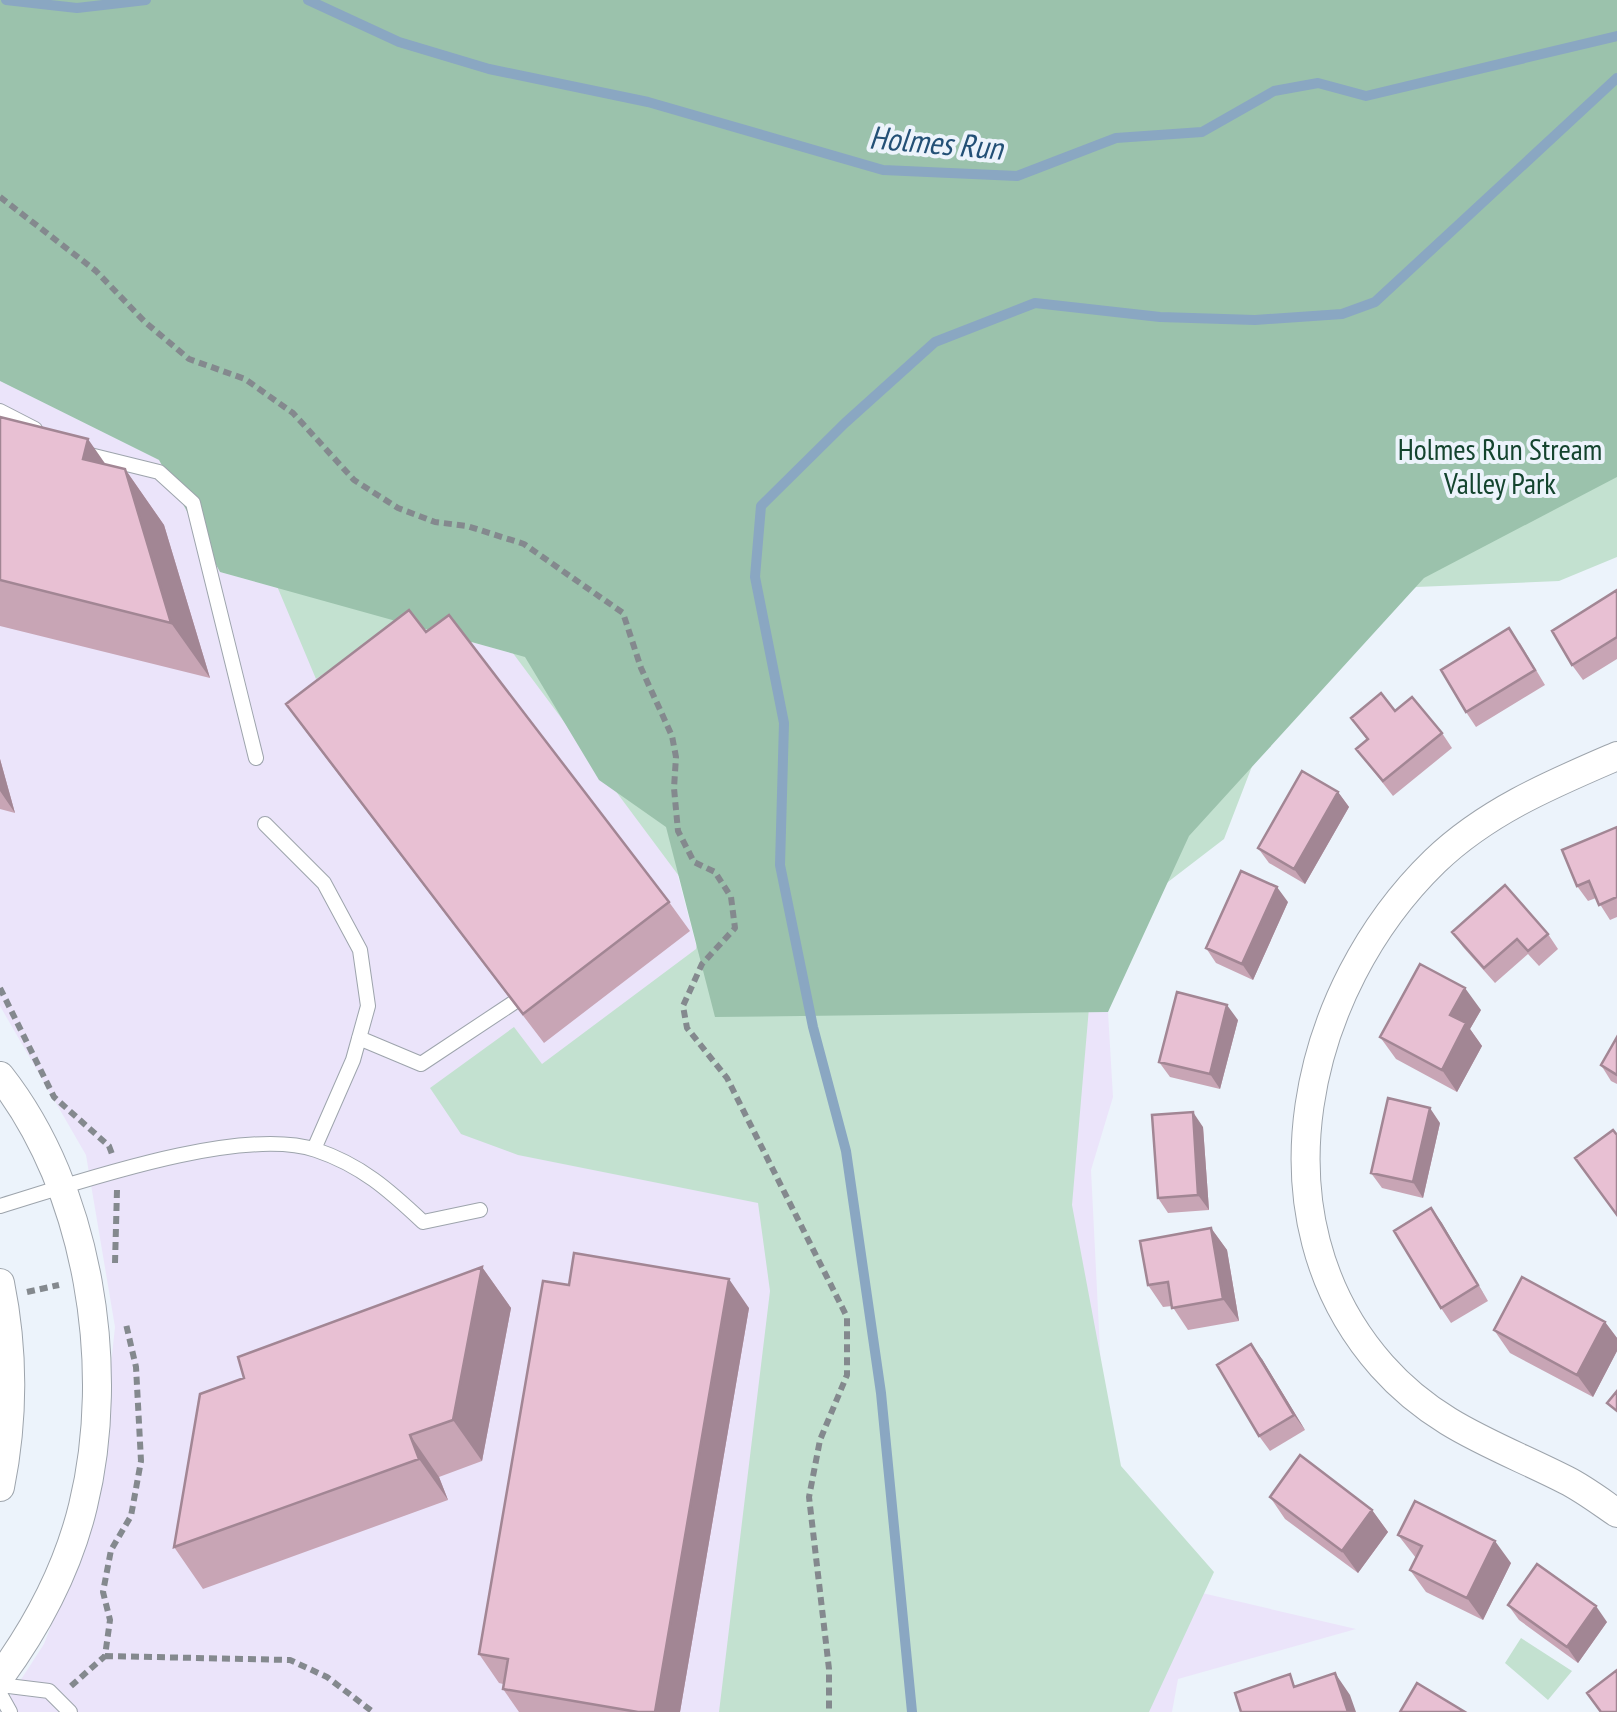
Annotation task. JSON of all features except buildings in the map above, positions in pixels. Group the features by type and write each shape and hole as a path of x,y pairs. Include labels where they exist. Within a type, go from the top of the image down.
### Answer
{"street":[{"path":"1617,756 1525,796 1480,824 1436,860 1397,902 1370,939 1342,992 1322,1045 1304,1140 1316,1241 1330,1284 1344,1312 1380,1363 1400,1385 1478,1441 1570,1481 1617,1513"},
{"path":"0,1076 42,1143 61,1187 82,1259 94,1324 98,1389 83,1506 65,1563 40,1616 0,1676"},
{"path":"0,1282 10,1334 12,1388 9,1441 0,1486"}],"lane":[{"path":"0,412 52,437"},
{"path":"69,446 158,472 192,503 256,758"},
{"path":"265,824 324,882 360,950 368,1006 353,1060 314,1149"},
{"path":"359,1038 421,1064 513,1003"},
{"path":"0,1206 152,1160 261,1144 314,1149 376,1178 423,1222 480,1210"},
{"path":"0,1685 48,1691 70,1712"},
{"path":"0,1694 10,1712"}],"path":[{"path":"0,197 96,271 145,322 189,359 246,379 292,412 354,480 398,508 435,522 467,526 524,544 623,613 641,668 672,736 678,831 694,862 715,872 731,897 735,928 702,964 683,1006 687,1028 726,1078 847,1317 847,1375 820,1440 809,1498 829,1670 828,1712"},
{"path":"105,1656 290,1660 326,1677 373,1712"}],"shaded area":[{"path":"0,381 159,460 220,572 525,657 665,827 715,1017 1108,1012 1113,1097 1091,1170 1106,1470 1172,1586 1356,1629 1178,1679 1172,1712 0,1712 44,1644 95,1513 115,1327 86,1155 0,1006"}],"green space":[{"name":"Holmes Run Stream Valley Park","path":"0,0 1617,0 1617,557 1559,581 1416,587 1276,704 1224,839 1095,938 1072,1205 1121,1466 1214,1572 1149,1712 719,1712 770,1291 758,1203 518,1155 461,1134 430,1088 514,1027 542,1064 696,949 702,907 460,582 316,679 222,455"},
{"name":"Holmes Run Stream Valley Park","path":"0,0 1617,0 1617,477 1424,578 1189,836 1108,1012 715,1017 666,827 599,780 525,657 220,572 159,460 0,381"},
{"path":"1521,1638 1572,1671 1548,1700 1505,1663"}],"waterway":[{"name":"Holmes Run","path":"6,0 77,8 146,0"},
{"name":"Holmes Run","path":"308,0 399,42 489,69 648,102 883,170 1017,176 1116,138 1202,132 1274,91 1318,83 1366,96 1617,36"},
{"path":"912,1712 881,1393 846,1151 813,1027 780,865 784,723 755,577 761,506 935,342 1035,303 1160,317 1255,320 1342,314 1375,302 1617,78"}]}
